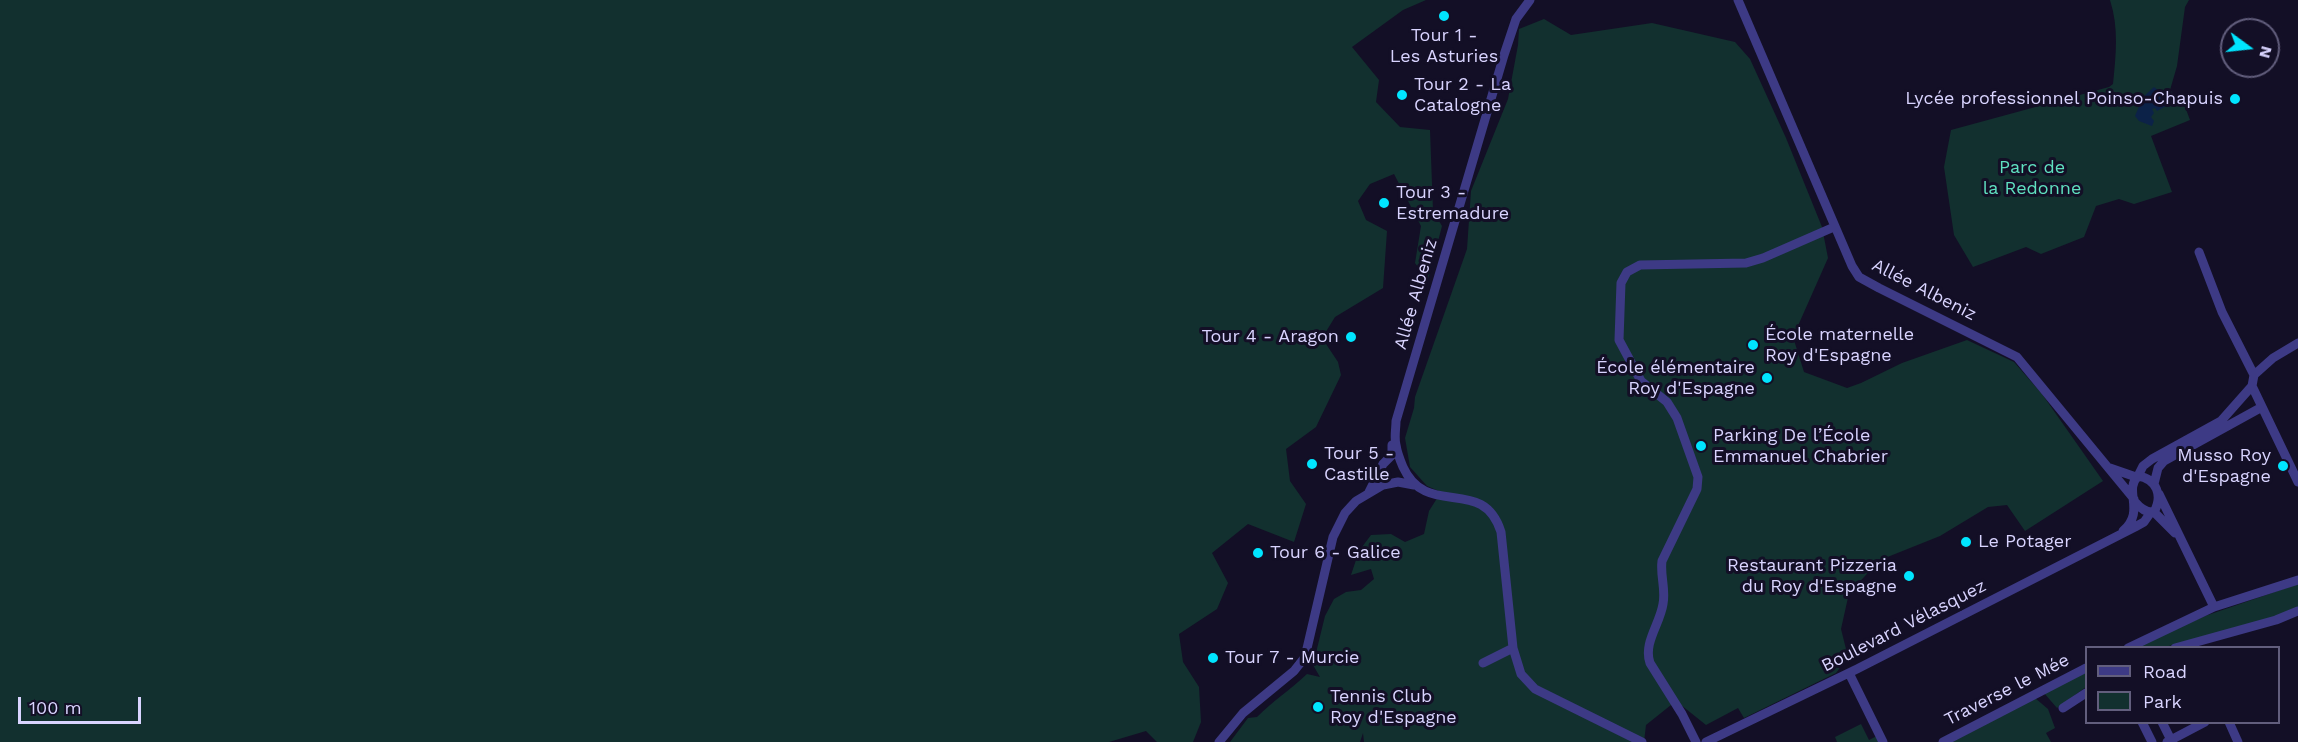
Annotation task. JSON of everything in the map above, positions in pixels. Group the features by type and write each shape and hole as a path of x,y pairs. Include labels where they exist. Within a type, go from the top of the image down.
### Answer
{"street":[{"name":"Allée Albeniz","path":"1414,485 1402,464 1396,445 1396,421 1504,55 1516,19 1530,0"},
{"name":"Allée Albeniz","path":"1738,0 1834,227 1859,276 2017,357 2135,501"},
{"path":"1696,742 1647,656 1663,606 1664,595 1660,573 1662,561 1697,489 1698,477 1677,418 1667,402 1641,381 1619,340 1621,283 1627,272 1640,265 1746,262 1763,258 1834,227"},
{"path":"2199,252 2222,312 2254,375 2253,386 2298,482"},
{"path":"2254,375 2273,358 2298,343"},
{"path":"2181,540 2170,527 2152,512 2144,510 2135,501 2132,487 2137,476 2143,466 2152,459 2221,421 2253,386"},
{"path":"2154,484 2158,468 2164,461 2262,406"},
{"path":"1369,492 1383,464 1392,455 1392,436 1396,421"},
{"name":"Allée Albeniz","path":"1392,455 1402,464"},
{"path":"2109,468 2147,478 2154,484 2214,608"},
{"path":"1219,742 1243,712 1294,670 1305,657 1337,527 1350,507 1369,492 1391,482 1414,485 1433,495 1475,501 1494,516 1501,532 1514,648 1521,674 1535,689 1641,742"},
{"path":"2152,512 2158,504 2159,493"},
{"name":"Boulevard Vélasquez","path":"2116,536 2130,524 2135,501"},
{"name":"Boulevard Vélasquez","path":"1706,742 1849,673 2144,522 2152,512"},
{"path":"2144,522 2157,521 2170,527"},
{"path":"2132,646 2214,608 2298,580"},
{"path":"2182,646 2276,620 2298,610"},
{"path":"1483,663 1514,648"},
{"name":"Traverse le Mée","path":"1943,742 2085,669"},
{"path":"1849,673 1884,742"},
{"path":"2063,708 2085,694"},
{"path":"2143,724 2152,742"},
{"path":"2162,724 2169,741 2203,724"},
{"path":"2229,724 2238,742"}],"green space":[{"path":"0,0 1426,0 1403,10 1352,47 1379,80 1376,102 1400,127 1430,130 1433,211 1442,226 1428,280 1415,263 1421,226 1394,174 1370,184 1358,201 1366,220 1387,231 1383,288 1335,317 1322,338 1338,362 1341,375 1316,427 1286,449 1290,481 1306,504 1294,542 1248,524 1212,553 1228,583 1217,609 1179,634 1183,662 1199,687 1201,722 1193,742 1157,742 1146,731 1109,742 0,742"},
{"name":"Parc de la Redonne","path":"2110,0 2189,0 2185,7 2177,66 2170,90 2184,104 2190,120 2151,136 2172,192 2134,204 2119,199 2096,206 2084,237 2041,254 2026,247 1973,267 1954,235 1944,167 1951,130 2113,84 2116,31"},
{"path":"1544,19 1571,35 1652,23 1735,42 1750,59 1786,138 1822,227 1828,258 1793,337 1804,372 1847,388 1902,363 1967,340 2014,362 2042,394 2103,481 2025,531 2007,505 1988,507 1940,536 1880,560 1849,593 1841,629 1848,657 1836,673 1744,718 1738,708 1706,725 1676,701 1646,725 1644,742 1364,742 1363,733 1360,742 1230,742 1248,718 1257,717 1307,674 1320,677 1313,665 1325,616 1334,599 1346,592 1361,590 1374,579 1371,569 1351,575 1359,551 1371,535 1391,534 1405,542 1424,534 1429,511 1441,492 1427,486 1410,467 1405,438 1415,397 1467,249 1471,191 1508,99 1519,29"},
{"path":"2298,584 2298,607 2276,618 2169,646 2137,646 2205,616"},
{"path":"2085,672 2085,688 2057,708 2044,693"},
{"path":"2035,698 2048,709 2055,728 2046,733 2051,742 1950,742"},
{"path":"1861,724 1869,740 1877,736 1879,742 1837,742 1835,737"}],"water":[{"path":"2154,87 2166,106 2157,111 2155,108 2152,109 2154,113 2151,117 2154,121 2152,126 2139,121 2135,116 2143,97"}],"place":[{"name":"Tour 1 - Les Asturies","path":"1444,16"},
{"name":"Tour 2 - La Catalogne","path":"1402,95"},
{"name":"Lycée professionnel Poinso-Chapuis","path":"2235,99"},
{"name":"Tour 3 - Estremadure","path":"1384,203"},
{"name":"Tour 4 - Aragon","path":"1351,337"},
{"name":"École maternelle Roy d'Espagne","path":"1753,345"},
{"name":"École élémentaire Roy d'Espagne","path":"1767,378"},
{"name":"Parking De l’École Emmanuel Chabrier","path":"1701,446"},
{"name":"Tour 5 - Castille","path":"1312,464"},
{"name":"Musso Roy d'Espagne","path":"2283,466"},
{"name":"Le Potager","path":"1966,542"},
{"name":"Tour 6 - Galice","path":"1258,553"},
{"name":"Restaurant Pizzeria du Roy d'Espagne","path":"1909,576"},
{"name":"Tour 7 - Murcie","path":"1213,658"},
{"name":"Tennis Club Roy d'Espagne","path":"1318,707"}]}
